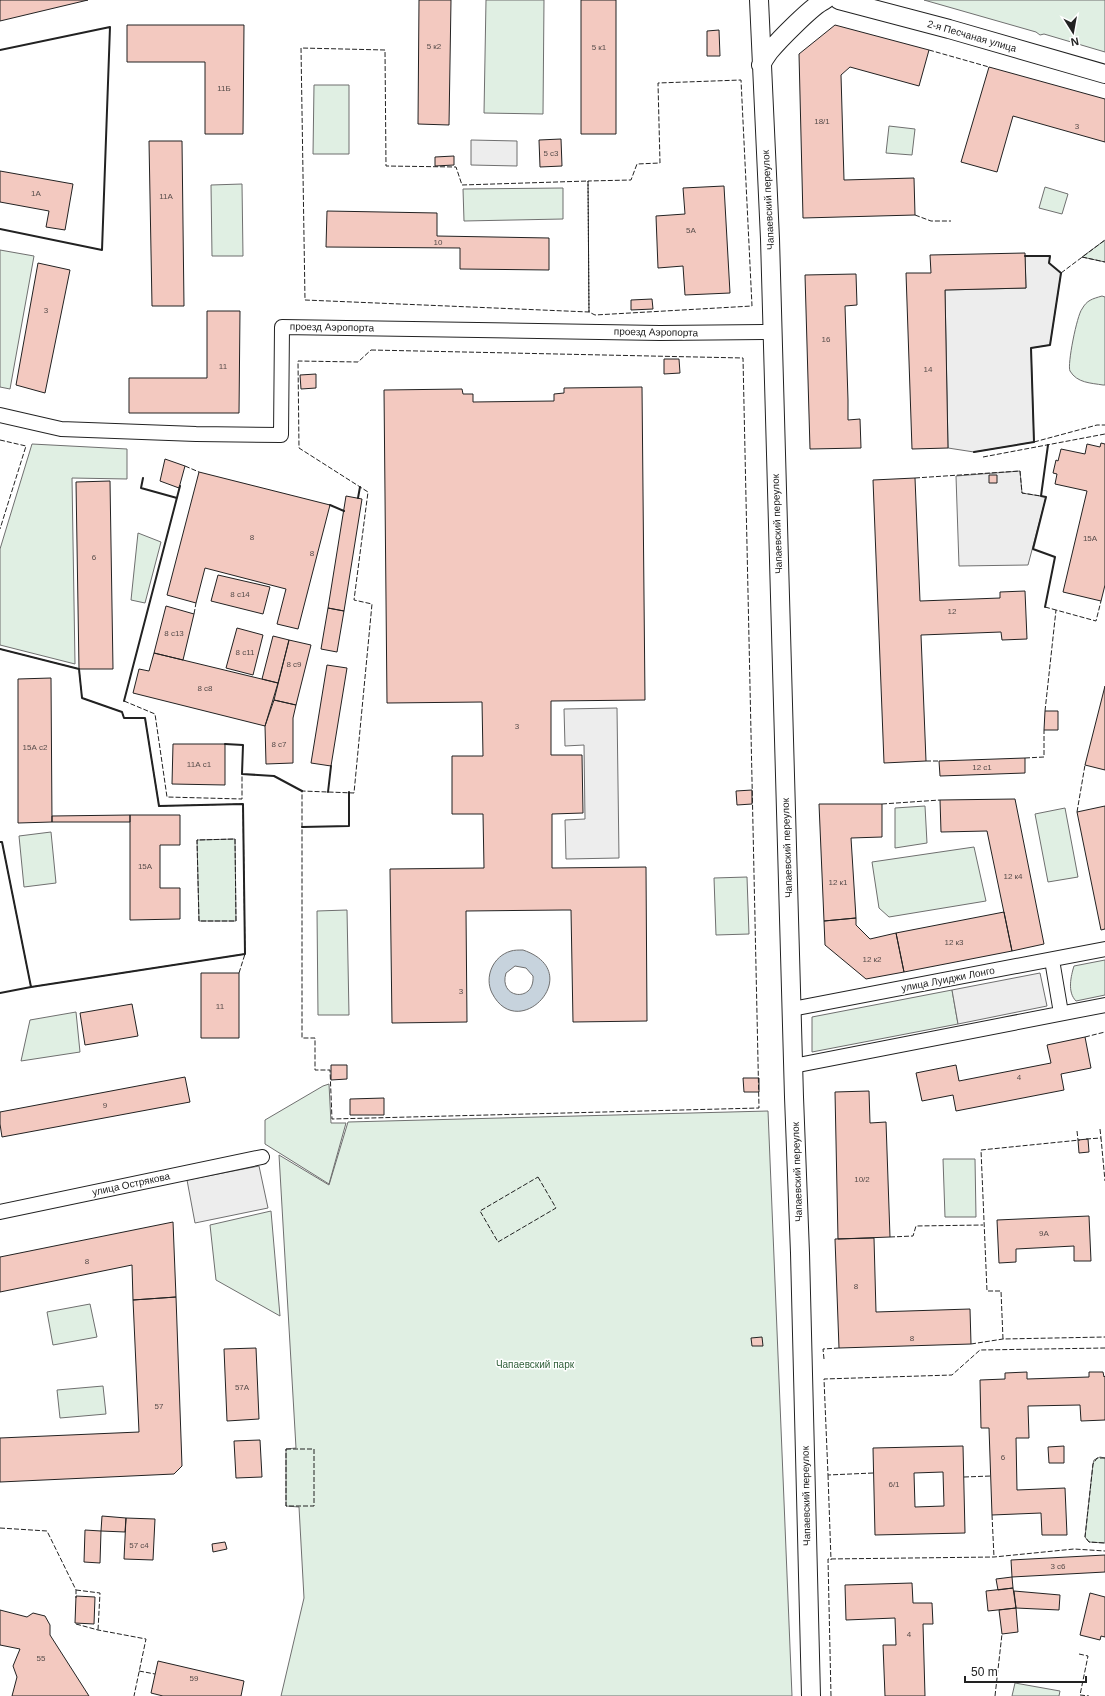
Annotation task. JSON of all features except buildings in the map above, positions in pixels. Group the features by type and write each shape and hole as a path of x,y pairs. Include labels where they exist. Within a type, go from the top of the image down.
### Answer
{"street":[{"name":"Чапаевский переулок","path":"759,0 770,239 793,1066 800,1260 811,1696"},
{"path":"761,65 768,53 814,7 825,0"},
{"name":"2-я Песчаная улица","path":"839,0 948,29 1105,74"},
{"name":"проезд Аэропорта","path":"0,415 62,429 281,435 282,326 660,333 772,332"},
{"name":"улица Луиджи Лонго","path":"792,1009 1105,949"},
{"path":"1052,960 1061,1013"},
{"path":"793,1066 1105,1005"},
{"name":"улица Острякова","path":"0,1212 262,1157"}],"green space":[{"path":"486,0 544,0 543,114 484,113"},
{"path":"924,0 1105,0 1105,52 1044,34 1040,35 1036,32"},
{"path":"314,85 349,85 349,154 313,154"},
{"path":"889,126 915,129 912,155 886,153"},
{"path":"242,184 243,256 212,256 211,185"},
{"path":"1045,187 1068,194 1062,214 1039,208"},
{"path":"563,188 563,219 464,221 463,189"},
{"path":"1105,240 1105,262 1082,257"},
{"path":"0,250 34,256 10,389 0,387"},
{"path":"1102,296 1105,297 1105,385 1089,383 1076,378 1070,371 1069,367 1073,340 1080,313 1088,302"},
{"path":"32,444 127,449 127,479 72,478 75,664 0,645 0,549"},
{"path":"138,533 161,542 145,603 131,600"},
{"path":"925,806 927,843 895,848 895,808"},
{"path":"1065,808 1078,877 1048,882 1035,814"},
{"path":"51,832 56,883 24,887 19,836"},
{"path":"235,839 236,921 199,921 197,840"},
{"path":"974,847 986,901 889,917 879,908 872,862"},
{"path":"747,877 749,934 716,935 714,878"},
{"path":"347,910 349,1015 318,1015 317,911"},
{"path":"1105,960 1105,995 1076,1001 1071,993 1071,979 1074,966"},
{"path":"952,990 958,1024 812,1052 812,1017"},
{"path":"76,1012 80,1052 21,1061 30,1020"},
{"path":"329,1084 331,1123 346,1123 329,1184 265,1144 265,1120"},
{"name":"Чапаевский парк","path":"768,1111 792,1696 281,1696 304,1598 299,1507 286,1506 286,1449 296,1448 279,1155 329,1185 348,1122"},
{"path":"943,1159 975,1159 976,1217 945,1217"},
{"path":"271,1211 280,1316 216,1280 210,1225"},
{"path":"90,1304 97,1337 53,1345 47,1312"},
{"path":"103,1386 106,1414 60,1418 57,1390"},
{"path":"1100,1457 1105,1458 1105,1543 1089,1542 1085,1537 1093,1464 1094,1460"},
{"path":"1015,1683 1060,1691 1059,1696 1012,1696"}],"shaded area":[{"path":"471,140 517,141 517,166 471,165"},
{"path":"1025,256 1050,256 1049,263 1061,273 1050,345 1031,348 1034,442 974,452 948,448 945,290 1026,288"},
{"path":"1020,471 1022,493 1046,497 1028,565 959,566 956,476"},
{"path":"617,708 619,858 566,859 565,820 585,819 584,745 565,746 564,709"},
{"path":"523,950 541,960 549,973 549,987 542,999 530,1008 517,1011 503,1007 492,993 489,980 492,968 499,957 511,951","holes":["515,966 526,968 533,976 532,985 528,991 523,994 512,992 507,988 505,982 506,973"]},
{"path":"1040,973 1047,1006 958,1024 952,990"},
{"path":"259,1166 268,1208 195,1223 187,1180"}],"fence":[{"path":"589,312 588,181 462,185 456,167 386,166 385,50 301,48 305,300 589,312 595,315 752,306 741,80 658,83 660,163 637,164 631,180 588,181 589,312"},
{"path":"929,50 989,67"},
{"path":"915,215 931,221 951,221"},
{"path":"1061,273 1105,240"},
{"path":"1082,257 1105,262"},
{"path":"371,350 743,358 759,1108 332,1119 330,1070 315,1070 315,1038 302,1038 302,791 354,793 372,604 354,600 368,492 299,448 298,361 358,362 371,350"},
{"path":"1034,442 1097,425 1105,425"},
{"path":"983,457 1105,434"},
{"path":"0,440 26,446 0,529"},
{"path":"185,466 199,472"},
{"path":"915,478 1020,471 1022,493 1041,496"},
{"path":"1045,711 1056,610 1096,621 1101,601"},
{"path":"194,614 196,603"},
{"path":"1045,607 1056,610"},
{"path":"0,649 79,669 82,698 122,712 124,718 145,718 159,806 243,804 245,954 31,987 2,842 0,842"},
{"path":"124,701 155,714 167,797 242,799 242,774"},
{"path":"1025,758 1044,757 1044,730"},
{"path":"926,761 939,761"},
{"path":"1077,812 1085,765"},
{"path":"882,804 940,800"},
{"path":"235,839 236,921 199,921 197,840 235,839"},
{"path":"239,973 245,954"},
{"path":"1085,1037 1105,1032"},
{"path":"1100,1129 1101,1138"},
{"path":"1077,1131 1078,1140"},
{"path":"1086,1139 1101,1138 1105,1181"},
{"path":"1003,1339 1001,1291 987,1291 981,1150 1080,1140"},
{"path":"538,1177 556,1208 498,1242 480,1211 538,1177"},
{"path":"890,1237 913,1236 916,1226 983,1225"},
{"path":"971,1344 1003,1339 1105,1337"},
{"path":"824,1359 823,1349 839,1348"},
{"path":"873,1473 828,1475 824,1379 952,1375 980,1350 1105,1348"},
{"path":"286,1449 314,1449 314,1506 286,1506 286,1449"},
{"path":"1105,1458 1097,1458 1093,1464 1085,1537 1089,1542 1105,1543"},
{"path":"828,1475 831,1560"},
{"path":"964,1477 991,1476"},
{"path":"992,1515 994,1557"},
{"path":"0,1528 47,1531 76,1590 76,1598"},
{"path":"831,1696 828,1559 994,1557 1074,1549 1105,1551"},
{"path":"76,1590 100,1593 98,1630"},
{"path":"76,1624 98,1630 146,1639 134,1696"},
{"path":"995,1696 1002,1634"},
{"path":"1079,1654 1088,1656 1080,1695 1089,1696"},
{"path":"139,1671 155,1674"}],"wall":[{"path":"0,50 110,27 102,250 0,229"},
{"path":"974,452 1034,442 1031,348 1050,345 1061,273 1049,263 1050,256 1025,256"},
{"path":"1045,607 1055,557 1033,549 1046,497 1041,496 1048,445"},
{"path":"143,478 141,488 177,498"},
{"path":"124,701 180,486"},
{"path":"358,498 360,487"},
{"path":"330,505 344,511"},
{"path":"0,649 79,669 82,698 122,712 124,718 145,718 159,806 243,804 245,954 0,993"},
{"path":"225,744 243,745 242,774 274,776 302,791"},
{"path":"328,792 331,766"},
{"path":"302,827 349,826 349,792"},
{"path":"0,842 2,842 31,987"}]}
